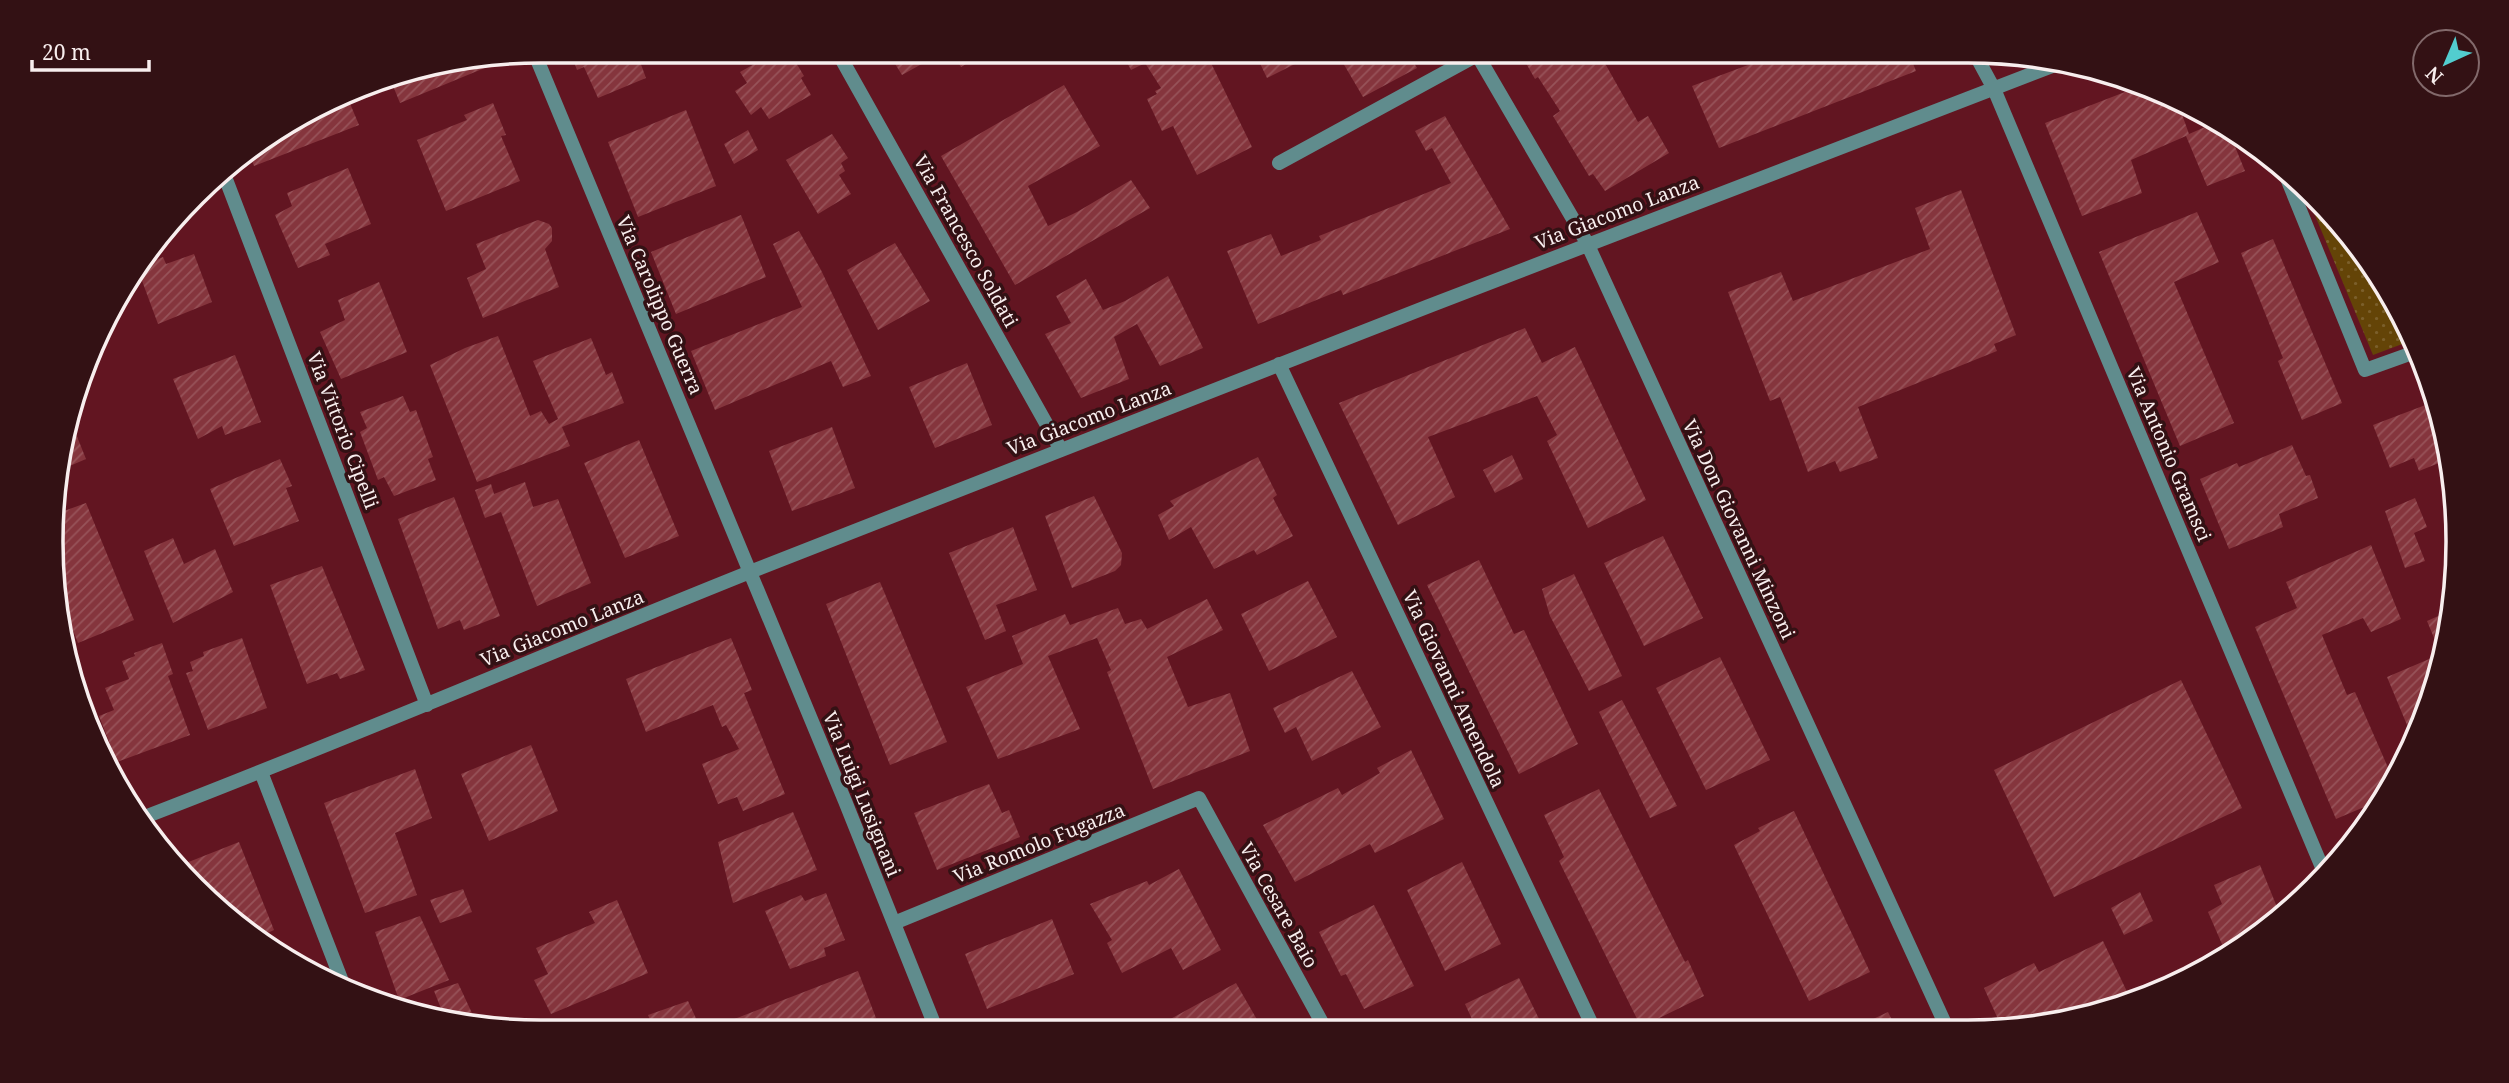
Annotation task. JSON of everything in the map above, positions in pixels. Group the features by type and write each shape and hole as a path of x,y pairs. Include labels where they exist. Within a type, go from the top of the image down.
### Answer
{"street":[{"name":"Via Carolippo Guerra","path":"539,63 750,572"},
{"name":"Via Francesco Soldati","path":"844,63 1060,450"},
{"name":"Via Don Giovanni Minzoni","path":"1279,163 1458,63"},
{"name":"Via Don Giovanni Minzoni","path":"1482,63 1587,243 1943,1020"},
{"name":"Via Antonio Gramsci","path":"1980,63 1994,89 2321,863"},
{"name":"Via Giacomo Lanza","path":"150,815 750,572 1587,243 2044,69"},
{"name":"Via Vittorio Cipelli","path":"227,181 427,705"},
{"path":"2292,190 2365,370 2408,354"},
{"name":"Via Giovanni Amendola","path":"1279,364 1590,1020"},
{"name":"Via Luigi Lusignani","path":"750,572 933,1020"},
{"path":"261,772 340,976"},
{"name":"Via Romolo Fugazza","path":"894,923 1199,798"},
{"name":"Via Cesare Baio","path":"1199,798 1321,1020"}],"shaded area":[{"path":"2313,211 2347,250 2365,276 2403,344 2373,355"}],"building":[{"path":"574,63 640,63 646,78 598,98 584,67 577,70"},
{"path":"756,63 796,63 811,95 769,119 761,107 751,115 735,91 747,83 740,72"},
{"path":"894,63 924,63 902,75"},
{"path":"1127,63 1145,63 1131,70"},
{"path":"1145,63 1211,63 1252,147 1197,175 1173,126 1162,131 1147,99 1157,94 1155,91 1161,88"},
{"path":"1260,63 1297,63 1267,78"},
{"path":"1343,63 1414,63 1417,68 1363,97"},
{"path":"1526,63 1605,63 1638,122 1648,116 1669,153 1605,191 1593,174 1589,176 1553,116 1560,111 1538,77 1535,79"},
{"path":"1753,63 1913,63 1916,71 1719,148 1692,86"},
{"path":"487,66 487,67 400,103 393,86 448,72"},
{"path":"1064,85 1100,146 1028,186 1048,226 1131,180 1150,208 1015,285 941,156"},
{"path":"2128,91 2182,113 2189,134 2206,127 2233,144 2245,171 2207,186 2186,136 2131,160 2142,193 2082,216 2045,123"},
{"path":"350,103 359,125 254,166 252,161 276,144 302,127"},
{"path":"493,103 506,135 501,136 520,181 446,211 417,140 467,120 464,115"},
{"path":"686,110 716,186 638,217 608,142"},
{"path":"1445,116 1510,229 1343,295 1341,290 1258,324 1227,251 1271,234 1281,256 1321,240 1319,236 1451,183 1432,148 1426,151 1415,131"},
{"path":"748,130 758,150 734,164 724,144"},
{"path":"832,134 848,158 841,163 845,171 839,175 851,194 818,214 786,160"},
{"path":"348,168 371,224 325,244 330,255 298,268 275,215 292,206 287,193"},
{"path":"1961,190 2016,335 1994,344 1997,351 1858,407 1878,458 1840,472 1835,461 1808,472 1780,397 1770,401 1728,292 1781,272 1793,301 1930,249 1915,208"},
{"path":"2197,212 2219,262 2174,282 2234,423 2180,446 2099,252"},
{"path":"741,215 766,277 676,314 651,252"},
{"path":"538,220 552,228 552,241 545,249 559,287 483,318 467,278 486,269 476,244"},
{"path":"799,231 821,270 871,376 843,387 831,361 715,410 691,351 802,307 773,244"},
{"path":"2273,239 2342,403 2302,420 2278,361 2283,358 2241,253"},
{"path":"895,243 930,301 878,330 847,270"},
{"path":"194,254 212,302 158,324 142,280 155,261 163,257 166,264"},
{"path":"1168,276 1203,348 1160,366 1137,324 1114,337 1129,379 1081,398 1045,334 1071,323 1056,296 1086,279 1103,310 1125,301"},
{"path":"379,282 407,352 341,379 320,332 345,320 338,300"},
{"path":"1525,328 1542,363 1575,347 1646,500 1588,528 1547,441 1557,435 1537,396 1428,437 1455,497 1398,525 1339,403"},
{"path":"498,336 530,416 541,411 549,424 558,419 533,361 591,338 606,375 612,372 624,403 562,427 570,446 477,482 430,365"},
{"path":"235,355 261,422 225,435 222,426 198,439 173,379"},
{"path":"967,363 992,425 935,448 909,387"},
{"path":"403,396 410,412 416,410 433,457 428,459 436,480 394,496 384,477 378,480 360,432 367,428 360,412"},
{"path":"2426,405 2439,463 2419,471 2414,458 2390,468 2373,425"},
{"path":"832,427 855,488 792,511 769,451"},
{"path":"76,433 86,459 69,466"},
{"path":"639,440 679,536 625,558 584,463"},
{"path":"2292,445 2306,476 2310,475 2318,498 2279,514 2283,527 2229,549 2200,479 2237,463 2239,467"},
{"path":"1512,455 1523,479 1495,493 1483,470"},
{"path":"1258,457 1277,495 1273,498 1293,536 1257,555 1254,550 1214,569 1191,527 1169,540 1158,515 1174,506 1170,501"},
{"path":"280,459 292,486 286,488 299,521 234,546 210,489"},
{"path":"525,482 533,507 558,499 591,583 537,606 501,512 485,518 475,490 491,484 494,494"},
{"path":"1094,496 1122,553 1121,565 1115,571 1072,588 1045,516"},
{"path":"454,497 500,616 464,630 460,620 438,629 398,519"},
{"path":"2415,498 2427,527 2414,533 2425,561 2405,568 2385,511"},
{"path":"86,503 134,620 78,643 70,623 67,604 64,511"},
{"path":"1013,527 1037,590 996,605 1006,631 985,640 949,553"},
{"path":"1663,536 1703,618 1644,646 1604,563"},
{"path":"173,538 184,564 215,549 233,592 173,623 144,551"},
{"path":"2371,545 2401,619 2371,632 2363,618 2322,635 2347,695 2355,692 2389,769 2365,807 2336,819 2255,627 2297,608 2286,582"},
{"path":"1479,560 1514,634 1524,630 1578,744 1519,774 1427,585"},
{"path":"322,566 365,670 340,679 337,673 307,684 270,585"},
{"path":"1574,574 1622,676 1589,691 1550,616 1542,589"},
{"path":"1308,581 1337,637 1269,671 1241,614"},
{"path":"880,582 947,742 890,765 826,604"},
{"path":"1207,599 1223,630 1167,657 1188,707 1230,693 1250,751 1153,789 1107,672 1111,670 1097,638 1048,656 1080,729 998,759 966,687 1023,664 1012,636 1065,614 1070,625 1118,608 1125,624 1141,619 1147,629"},
{"path":"2440,615 2435,642 2427,621"},
{"path":"242,638 267,708 208,730 186,673 193,671 190,662 204,656 203,652"},
{"path":"731,638 752,690 744,693 785,794 743,811 737,797 718,804 702,764 739,749 726,725 722,727 713,705 646,732 626,679"},
{"path":"162,643 173,674 168,676 190,735 117,762 99,716 114,710 105,688 129,679 122,661 135,656 134,653"},
{"path":"1720,657 1770,760 1706,790 1656,688"},
{"path":"2432,658 2408,728 2387,677"},
{"path":"1352,671 1381,727 1312,761 1296,727 1285,733 1273,708"},
{"path":"2181,680 2242,808 2054,897 1994,770"},
{"path":"1622,700 1677,806 1650,818 1599,712"},
{"path":"531,745 558,811 489,841 461,774"},
{"path":"1411,750 1444,819 1375,853 1370,844 1295,882 1263,825 1338,788 1342,795 1380,773 1377,768"},
{"path":"415,769 432,818 395,833 417,895 365,913 324,803"},
{"path":"989,784 1002,813 1009,810 1020,837 937,870 914,813"},
{"path":"1599,789 1704,996 1655,1020 1638,1020 1559,861 1564,857 1544,815"},
{"path":"1794,811 1870,972 1809,1001 1734,845 1760,831 1758,828"},
{"path":"793,812 817,870 733,903 718,842"},
{"path":"239,842 274,930 267,933 250,921 187,863"},
{"path":"1462,862 1501,944 1445,971 1407,890"},
{"path":"2260,865 2277,906 2223,946 2208,912 2222,904 2214,885"},
{"path":"1179,869 1221,950 1183,970 1171,948 1122,973 1107,943 1112,940 1090,904 1147,881 1149,885"},
{"path":"463,889 472,912 440,923 430,900"},
{"path":"2140,892 2153,921 2124,935 2111,908"},
{"path":"826,893 845,940 824,948 826,956 790,969 765,911 801,895 805,901"},
{"path":"617,900 648,973 551,1014 534,980 548,974 536,948 595,923 589,912"},
{"path":"1374,905 1414,986 1364,1009 1346,974 1341,976 1319,932"},
{"path":"420,916 449,980 398,998 375,932"},
{"path":"1052,919 1074,974 987,1009 965,954"},
{"path":"2103,941 2127,993 2061,1011 1998,1019 1984,988 2034,963 2039,972"},
{"path":"858,971 876,1018 871,1020 732,1020"},
{"path":"1519,978 1540,1020 1472,1020 1465,1004"},
{"path":"458,983 472,1015 441,1009 434,991"},
{"path":"1236,983 1257,1020 1169,1020"},
{"path":"688,1001 697,1020 650,1020 648,1015"},
{"path":"1888,1012 1892,1020 1871,1020"}]}
